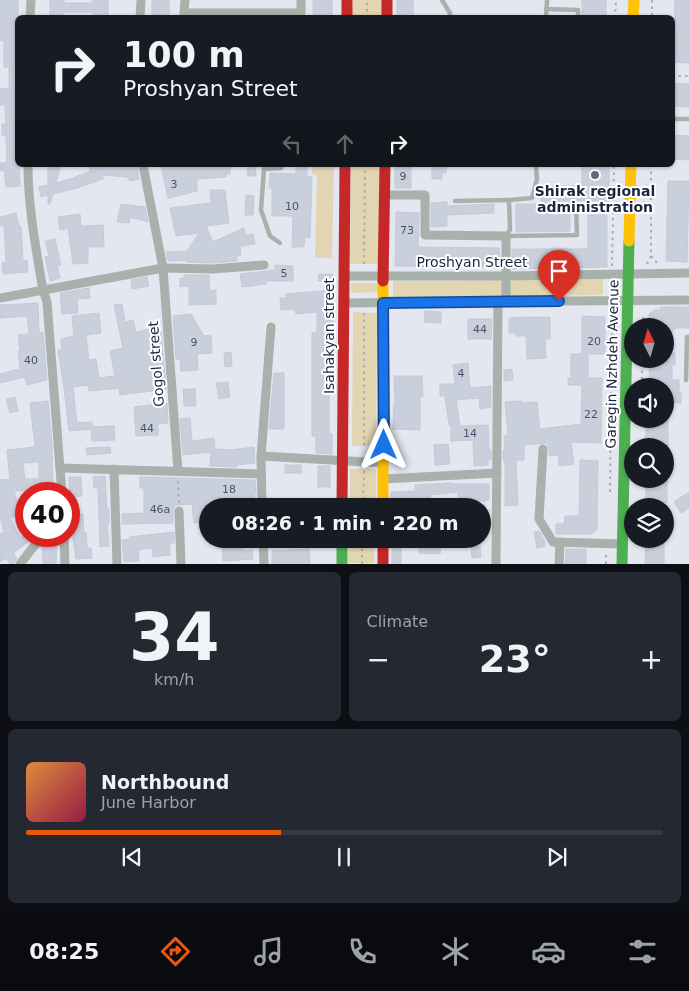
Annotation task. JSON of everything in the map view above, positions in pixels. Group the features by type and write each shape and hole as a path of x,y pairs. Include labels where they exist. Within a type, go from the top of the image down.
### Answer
{"main road":[{"path":"347,0 347,15"},
{"path":"387,15 388,0"},
{"path":"633,15 634,0"},
{"name":"Isahakyan street","path":"342,498 346,167"},
{"path":"383,498 385,167"},
{"name":"Garegin Nzhdeh Avenue","path":"622,564 631,167"},
{"path":"342,548 342,564"},
{"path":"383,548 383,564"}],"street":[{"path":"30,15 31,0"},
{"path":"140,15 141,0"},
{"path":"185,0 184,15 302,15 301,0"},
{"path":"28,167 30,215 43,290 47,302 61,482"},
{"name":"Gogol street","path":"143,167 163,268 178,471"},
{"path":"385,195 425,195 425,235 506,236 506,276 502,302 496,564"},
{"path":"0,298 163,268 212,269 264,266"},
{"name":"Proshyan Street","path":"344,276 689,273"},
{"path":"344,303 689,300"},
{"path":"262,498 261,456 270,327"},
{"path":"543,449 539,519 553,542 622,544"},
{"path":"261,456 384,463"},
{"path":"60,468 261,474"},
{"path":"114,469 117,564"},
{"path":"383,480 497,474"},
{"path":"179,511 181,564"},
{"path":"559,564 560,542"},
{"path":"20,564 33,547"},
{"path":"64,547 64,564"},
{"path":"263,548 264,564"}],"lane":[{"path":"442,0 450,15"},
{"path":"546,15 547,0"},
{"path":"546,9 578,10 578,15"},
{"path":"675,119 689,120"},
{"path":"280,243 270,236 261,210 264,169 281,167"},
{"path":"455,201 532,198 537,179 536,167"},
{"path":"506,236 510,230 509,200"},
{"path":"506,236 577,235 576,207"},
{"path":"686,380 687,337 689,337"}],"path":[{"path":"367,0 367,15"},
{"path":"615,15 616,0"},
{"path":"652,0 652,15"},
{"path":"675,76 689,76"},
{"path":"364,264 365,167"},
{"path":"612,266 614,167"},
{"path":"646,266 651,256 651,167"},
{"path":"364,313 364,446"},
{"path":"610,499 612,315"},
{"path":"363,498 364,469"},
{"path":"178,471 179,511"},
{"path":"606,544 606,564"},
{"path":"362,548 362,564"}],"shaded area":[{"path":"353,0 382,0 382,15 352,15"},
{"path":"312,167 334,167 332,258 315,258 317,175 312,174"},
{"path":"351,167 381,167 380,264 350,264"},
{"path":"603,279 603,295 393,297 393,281"},
{"path":"351,283 379,283 379,292 351,293"},
{"path":"353,312 377,313 376,446 352,446"},
{"path":"350,469 376,469 376,498 350,498"},
{"path":"349,548 375,548 374,563 348,563"}],"building":[{"path":"0,0 18,0 18,15 15,15 15,167 19,168 20,186 6,187 4,170 0,171 0,163 7,163 6,135 2,135 2,124 6,124 5,105 0,105 0,89 9,88 9,67 4,67 4,41 1,41"},
{"path":"50,0 64,0 64,3 93,3 93,0 108,0 108,15 93,15 93,12 63,12 63,15 50,15"},
{"path":"152,0 169,0 169,15 152,15"},
{"path":"313,0 332,0 332,15 313,15"},
{"path":"397,0 413,0 413,15 397,15"},
{"path":"582,0 606,0 606,15 582,15"},
{"path":"675,0 689,0 689,63 675,62"},
{"path":"675,83 689,84 689,107 675,106"},
{"path":"675,135 689,136 689,160 675,159"},
{"path":"48,167 60,167 56,183 91,171 90,167 137,167 139,179 130,181 127,177 103,175 103,179 53,194 50,204 48,204 48,195 41,197 39,187 48,185"},
{"path":"161,167 230,167 230,174 226,174 226,177 197,179 197,191 168,198"},
{"path":"247,167 255,167 256,176 248,176"},
{"path":"296,167 307,167 307,176 312,177 310,238 305,237 304,247 292,247 293,216 272,216 272,188 269,188 270,173 296,174"},
{"path":"395,167 411,167 411,188 395,188"},
{"path":"432,167 446,167 446,173 442,173 442,179 432,179"},
{"path":"582,167 609,167 609,201 572,201 572,208 570,208 570,231 516,232 516,204 541,204 541,186 582,186"},
{"path":"668,181 689,181 687,262 666,261"},
{"path":"210,190 225,190 229,223 206,226 213,242 244,228 245,235 253,234 255,244 240,246 241,255 237,256 237,261 212,263 186,262 186,260 168,261 166,252 187,251 199,233 176,236 170,208 211,203"},
{"path":"246,195 254,196 253,215 245,215"},
{"path":"447,202 447,206 494,204 494,213 447,215 447,226 431,227 431,203"},
{"path":"121,204 145,207 148,222 130,217 129,223 117,222"},
{"path":"396,212 419,213 418,247 499,248 500,267 395,266"},
{"path":"16,213 19,226 21,226 23,261 27,260 28,272 3,274 2,263 6,262 4,225 0,226 0,217"},
{"path":"80,214 81,226 103,225 104,247 88,247 88,263 73,264 68,228 60,230 58,217"},
{"path":"588,215 607,215 607,267 512,269 512,249 588,249"},
{"path":"55,239 61,265 57,265 60,278 50,281 45,257 49,256 45,241"},
{"path":"275,265 293,266 293,281 266,281 266,284 242,287 240,274 275,270"},
{"path":"319,274 333,274 333,281 318,281"},
{"path":"184,275 209,275 210,291 216,290 216,304 189,305 189,286 180,287 180,278 184,278"},
{"path":"147,277 149,286 132,289 131,280"},
{"path":"89,288 90,298 77,299 78,313 62,314 60,293"},
{"path":"333,290 333,335 329,335 329,434 332,434 332,454 316,453 316,436 312,436 312,333 317,333 317,312 296,314 295,309 281,310 280,298 287,298 286,294"},
{"path":"38,303 39,333 43,332 47,380 27,385 25,377 0,383 0,374 20,369 18,335 29,334 27,316 0,318 0,305"},
{"path":"122,304 125,322 133,320 136,332 150,329 150,333 161,330 166,389 120,395 119,388 89,391 88,385 73,387 77,423 92,422 92,427 114,426 115,440 92,441 91,429 69,431 58,350 62,349 61,339 74,336 72,316 99,313 101,333 86,335 89,360 96,359 99,378 115,376 110,351 123,348 114,305"},
{"path":"661,307 689,307 689,328 676,328 674,330 674,318 649,318 649,314 655,310 661,310"},
{"path":"425,311 441,312 441,323 424,322"},
{"path":"191,314 204,336 211,335 212,353 197,354 198,370 181,371 180,359 176,359 173,316"},
{"path":"582,316 605,317 605,354 588,354 588,378 602,378 601,443 571,442 574,464 559,466 558,455 549,456 547,443 524,445 524,460 516,460 518,505 505,506 505,460 503,460 503,450 505,450 504,436 508,436 505,402 537,402 540,429 581,424 582,385 568,385 568,378 571,378 571,354 582,354"},
{"path":"550,317 550,339 545,339 546,358 527,359 526,336 516,336 516,333 509,333 509,318"},
{"path":"468,319 492,319 491,339 468,339"},
{"path":"231,352 232,366 225,367 224,353"},
{"path":"468,363 470,388 491,386 491,407 480,409 479,398 456,400 460,426 488,425 491,460 488,460 488,465 474,466 473,440 451,441 451,424 449,425 445,396 440,396 440,384 455,384 453,365"},
{"path":"649,368 672,368 672,378 650,378"},
{"path":"512,369 513,380 504,381 504,370"},
{"path":"274,373 284,373 284,429 269,429"},
{"path":"394,376 422,376 423,397 420,397 420,430 393,429 395,404"},
{"path":"674,380 679,380 681,403 674,403"},
{"path":"228,382 230,397 219,399 216,383"},
{"path":"183,389 195,389 196,406 184,406"},
{"path":"15,397 18,411 10,413 6,399"},
{"path":"48,401 53,482 15,482 15,517 10,518 15,528 15,547 21,547 13,553 17,558 14,563 10,564 6,558 0,562 0,534 4,532 0,517 0,480 10,479 7,450 35,447 30,403","holes":["39,462 39,479 25,479 23,463"]},
{"path":"167,403 168,423 158,424 158,435 136,436 134,407"},
{"path":"190,418 192,441 214,438 215,449 229,450 254,447 255,463 237,465 237,467 210,466 211,452 183,455 180,419"},
{"path":"646,428 668,428 668,438 646,438"},
{"path":"448,444 450,464 435,465 434,445"},
{"path":"110,447 111,453 87,455 86,448"},
{"path":"580,460 598,461 597,529 591,534 556,534 556,524 564,524 565,516 579,516"},
{"path":"285,465 301,465 301,473 285,473"},
{"path":"318,466 330,466 330,487 318,487"},
{"path":"105,476 107,509 109,509 109,524 107,524 109,546 100,547 98,488 94,488 93,477"},
{"path":"69,477 81,477 82,496 80,496 80,482 69,482"},
{"path":"140,477 255,480 256,494 254,494 255,498 199,498 199,522 194,523 192,504 175,505 173,523 122,524 122,514 144,513 144,488 140,488"},
{"path":"489,484 489,498 458,498 458,492 430,495 431,498 391,498 391,492 415,491 415,485"},
{"path":"646,488 667,488 667,498 646,498"},
{"path":"689,492 689,508 681,513 674,502"},
{"path":"80,514 83,514 87,548 91,548 92,558 76,559 74,547 80,547"},
{"path":"539,531 545,546 537,548 534,532"},
{"path":"174,532 174,543 170,543 170,555 153,557 152,548 138,550 139,561 124,562 122,540 130,539 130,537"},
{"path":"42,547 57,547 56,563 43,564"},
{"path":"222,548 243,548 243,551 252,550 253,559 223,561"},
{"path":"401,548 401,564 392,564 393,549"},
{"path":"419,548 441,548 440,554 419,553"},
{"path":"471,548 480,548 481,557 472,558"},
{"path":"646,548 664,548 664,564 645,564"},
{"path":"309,549 310,564 272,564 272,551"},
{"path":"566,549 586,549 586,564 565,564"}],"traffic: fast":[{"path":"622,564 629,241"},
{"path":"342,548 342,564"}],"traffic: slow":[{"path":"633,15 634,0"},
{"path":"629,241 631,167"},
{"path":"383,281 383,498"}],"traffic: jam":[{"path":"347,0 347,15"},
{"path":"387,0 387,15"},
{"path":"342,498 345,167"},
{"path":"383,281 385,167"},
{"path":"383,548 383,564"}],"place":[{"name":"Shirak regional administration","path":"595,175"}],"route":[{"path":"384,445 383,303 559,301"}]}
